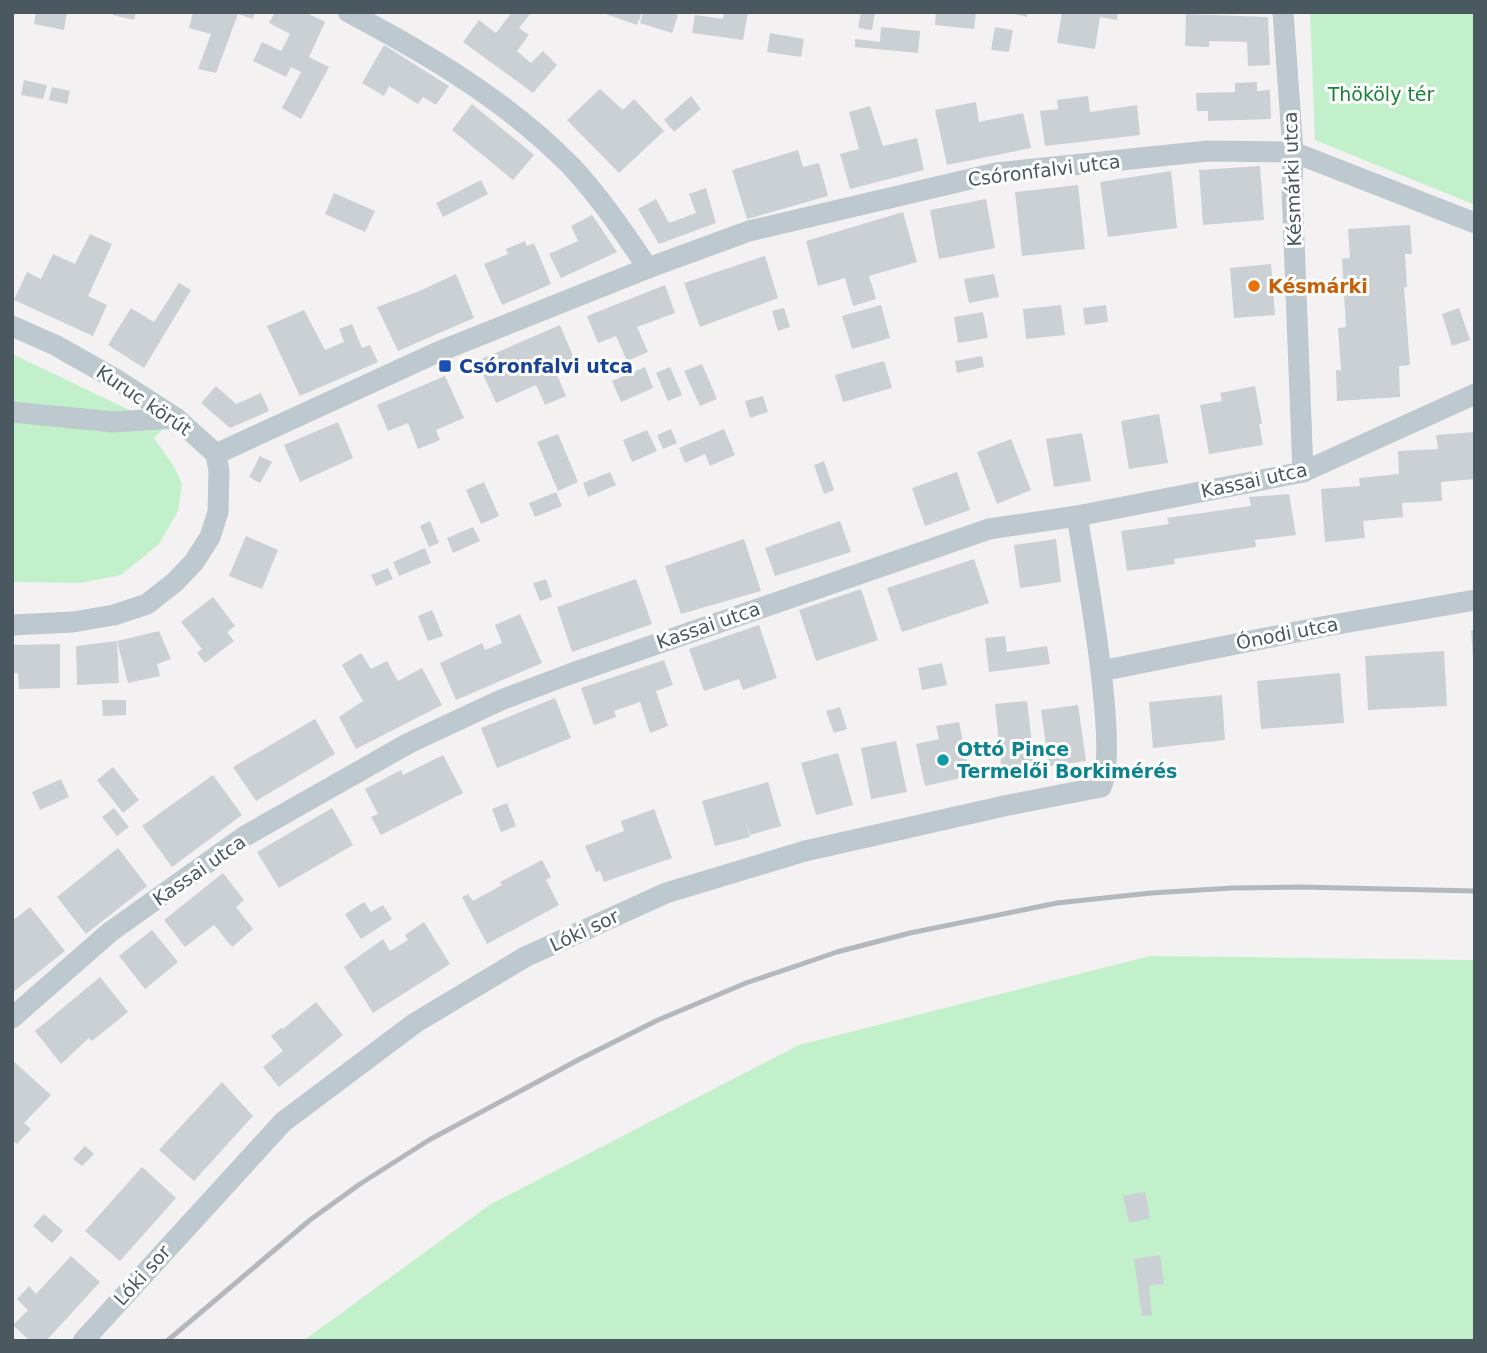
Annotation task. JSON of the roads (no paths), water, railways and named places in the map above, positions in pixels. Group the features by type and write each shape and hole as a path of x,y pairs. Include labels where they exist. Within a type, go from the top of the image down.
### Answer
{"street":[{"path":"348,12 419,49 468,82 536,135 570,166 599,198 648,268"},
{"name":"Késmárki utca","path":"1283,12 1293,152 1292,189 1303,472"},
{"name":"Csóronfalvi utca","path":"216,454 438,352 648,268 750,231 996,173 1208,151 1293,152"},
{"path":"1293,152 1475,223"},
{"name":"Kuruc körút","path":"12,326 65,350 117,380 176,418 216,454"},
{"name":"Kassai utca","path":"12,1018 110,932 245,836 409,743 501,700 989,529 1077,516 1303,472 1475,394"},
{"path":"12,412 114,422 176,418"},
{"path":"12,625 73,622 114,615 147,604 175,582 194,562 210,537 218,512 219,472 216,454"},
{"path":"1077,516 1101,671"},
{"name":"Ónodi utca","path":"1101,671 1309,629 1475,600"},
{"name":"Lóki sor","path":"83,1341 284,1122 415,1023 525,957 666,892 793,855 1004,806 1101,787 1105,780 1107,742 1101,671"}],"railway":[{"path":"167,1341 310,1220 429,1140 658,1020 746,983 837,952 910,933 1057,903 1232,888 1475,891"}],"place":[{"name":"Késmárki","path":"1254,286"},
{"name":"Csóronfalvi utca","path":"445,366"},
{"name":"Ottó Pince Termelői Borkimérés","path":"943,760"}],"park label":[{"name":"Thököly tér","path":"1381,94"}]}
